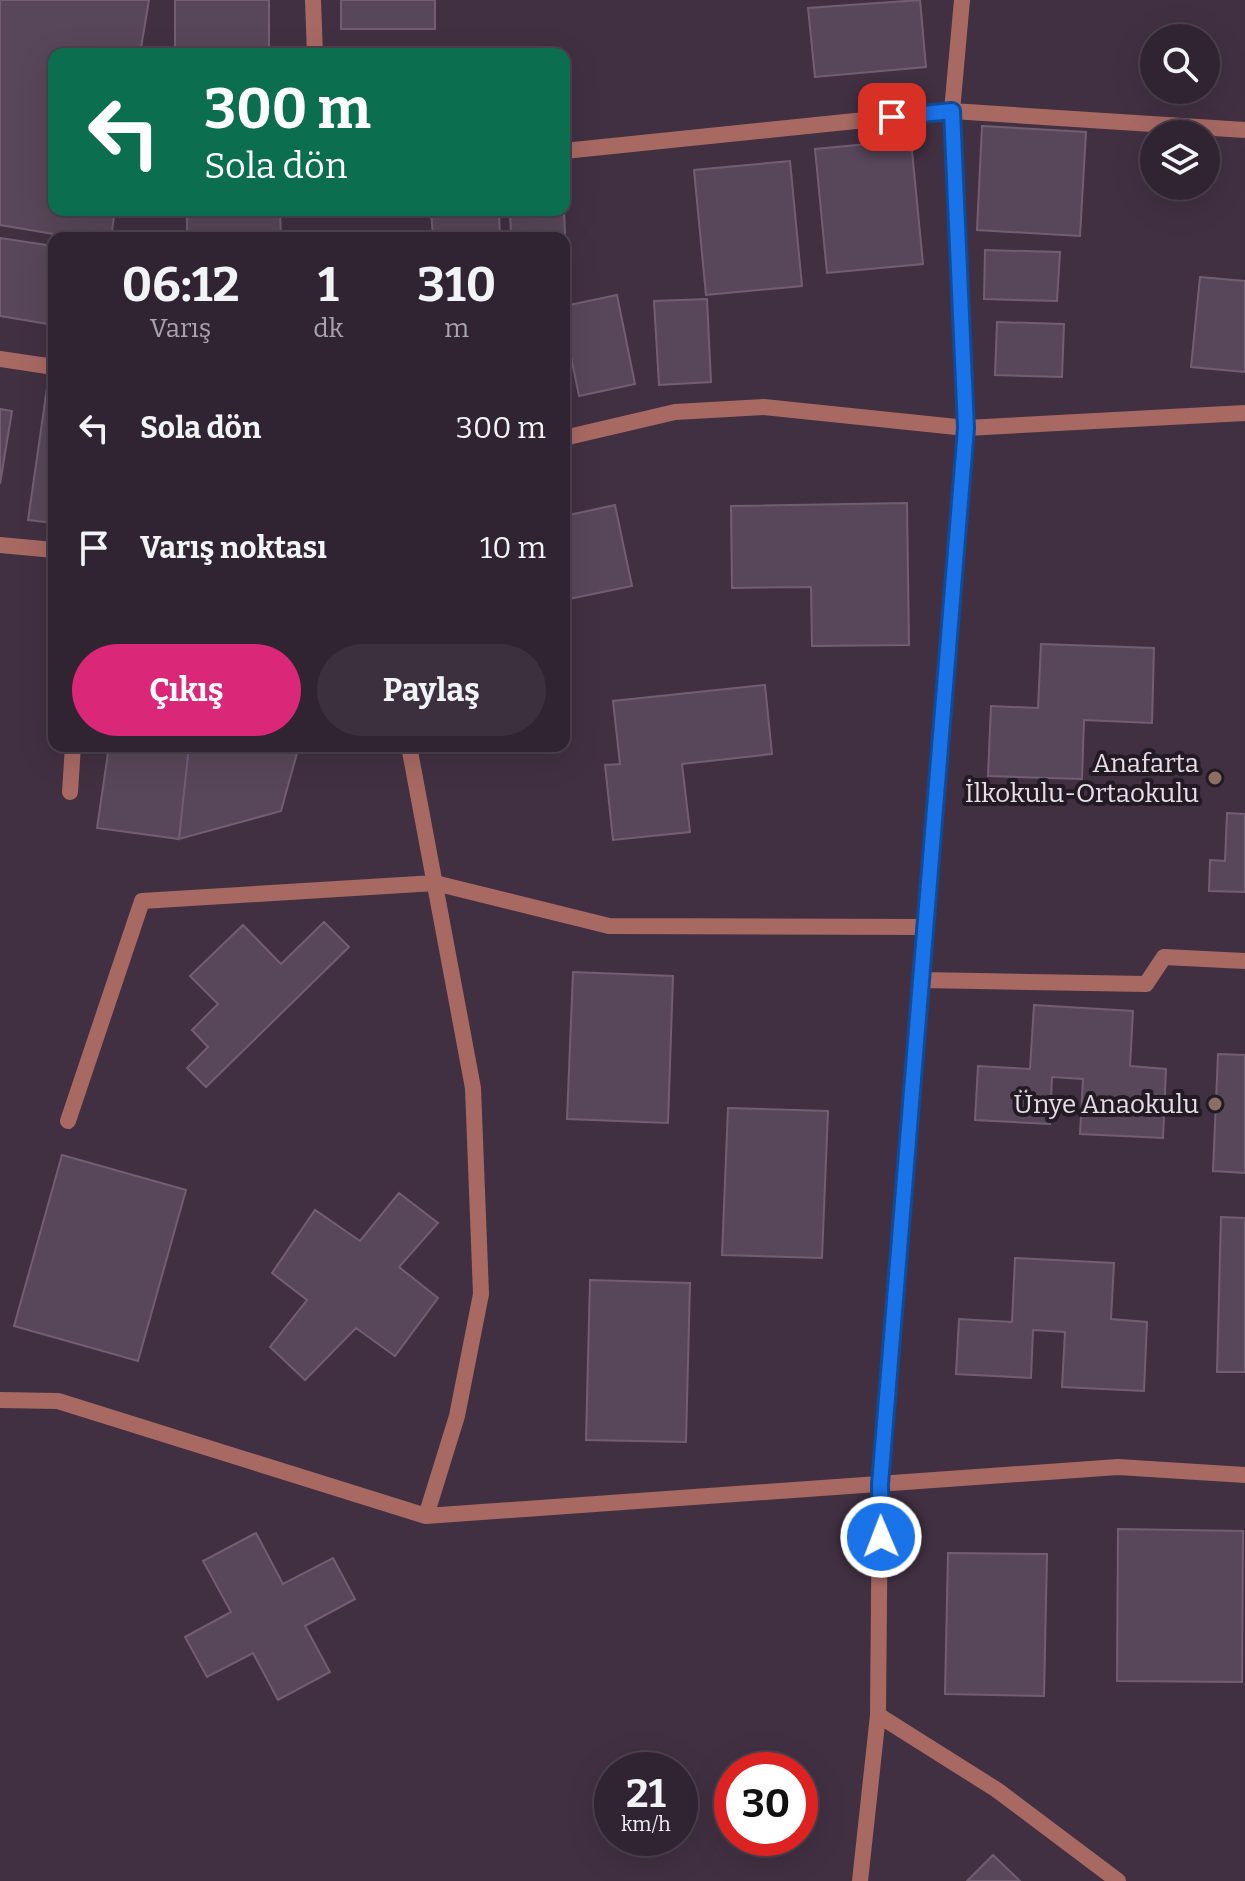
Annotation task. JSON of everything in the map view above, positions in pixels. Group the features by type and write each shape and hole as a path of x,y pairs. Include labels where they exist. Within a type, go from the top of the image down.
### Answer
{"street":[{"path":"313,0 315,48"},
{"path":"860,1881 878,1715 880,1484 966,428 952,111 962,0"},
{"path":"570,150 952,111 1245,130"},
{"path":"0,359 48,366"},
{"path":"570,437 675,412 764,407 966,428 1245,413"},
{"path":"0,545 48,549"},
{"path":"70,792 73,752"},
{"path":"410,752 473,1088 481,1294 457,1416 426,1516"},
{"path":"68,1121 142,901 435,883 609,926 926,927"},
{"path":"921,980 1146,984 1164,957 1245,961"},
{"path":"0,1400 58,1401 426,1516 1118,1467 1245,1475"},
{"path":"878,1715 997,1790 1118,1881"}],"building":[{"path":"0,0 149,0 141,48 48,48 48,216 114,216 112,232 48,233 0,225"},
{"path":"175,0 269,0 269,48 175,48"},
{"path":"341,0 435,0 435,29 341,29"},
{"path":"920,0 926,67 815,77 808,8"},
{"path":"982,126 1086,132 1080,236 977,230"},
{"path":"911,140 923,264 827,273 815,149"},
{"path":"790,161 802,286 706,295 694,170"},
{"path":"187,216 280,216 281,232 187,232"},
{"path":"431,216 499,216 500,232 433,232"},
{"path":"510,216 564,216 565,232 511,232"},
{"path":"0,238 48,245 48,324 0,316"},
{"path":"985,250 1060,252 1057,301 984,299"},
{"path":"1200,277 1245,281 1245,372 1191,367"},
{"path":"617,295 635,384 579,396 570,352 570,305"},
{"path":"707,299 711,382 659,385 654,301"},
{"path":"997,322 1064,324 1062,377 995,375"},
{"path":"47,388 48,388 48,522 28,520"},
{"path":"0,409 12,411 0,484"},
{"path":"907,503 909,645 812,646 811,587 732,588 731,506"},
{"path":"615,505 632,586 570,599 570,515"},
{"path":"1041,644 1154,648 1152,723 1084,720 1082,779 988,776 991,706 1038,708"},
{"path":"765,685 772,754 682,764 690,832 613,840 605,765 620,764 613,701"},
{"path":"108,752 188,752 179,839 97,828"},
{"path":"188,752 297,752 281,811 179,839"},
{"path":"1227,813 1245,814 1245,892 1209,891 1210,860 1225,861"},
{"path":"324,922 349,947 206,1087 187,1068 208,1047 192,1030 218,1004 190,976 243,925 281,964"},
{"path":"573,972 673,976 668,1123 567,1119"},
{"path":"1034,1005 1133,1011 1130,1066 1166,1069 1163,1138 1080,1134 1083,1079 1052,1077 1050,1124 975,1120 978,1066 1030,1069"},
{"path":"1218,1054 1245,1055 1245,1173 1213,1171"},
{"path":"728,1108 828,1111 822,1258 722,1255"},
{"path":"62,1155 186,1190 138,1361 14,1326"},
{"path":"399,1193 438,1223 399,1267 438,1298 395,1356 356,1328 305,1380 270,1347 307,1300 272,1273 315,1210 360,1241"},
{"path":"1221,1217 1245,1218 1245,1372 1217,1372"},
{"path":"1015,1258 1114,1263 1111,1319 1147,1322 1144,1391 1062,1387 1065,1332 1033,1330 1031,1378 956,1374 959,1319 1012,1322"},
{"path":"590,1280 690,1283 686,1442 586,1440"},
{"path":"1118,1529 1243,1531 1242,1682 1117,1681"},
{"path":"256,1533 283,1584 333,1558 355,1599 305,1626 330,1672 278,1700 253,1653 207,1677 185,1637 231,1612 203,1561"},
{"path":"948,1553 1047,1554 1044,1696 945,1694"},
{"path":"993,1855 1020,1881 967,1881"}],"place":[{"name":"Anafarta İlkokulu-Ortaokulu","path":"1215,778"},
{"name":"Ünye Anaokulu","path":"1215,1104"}],"route":[{"path":"881,1537 880,1484 966,428 952,111 892,117"}]}
